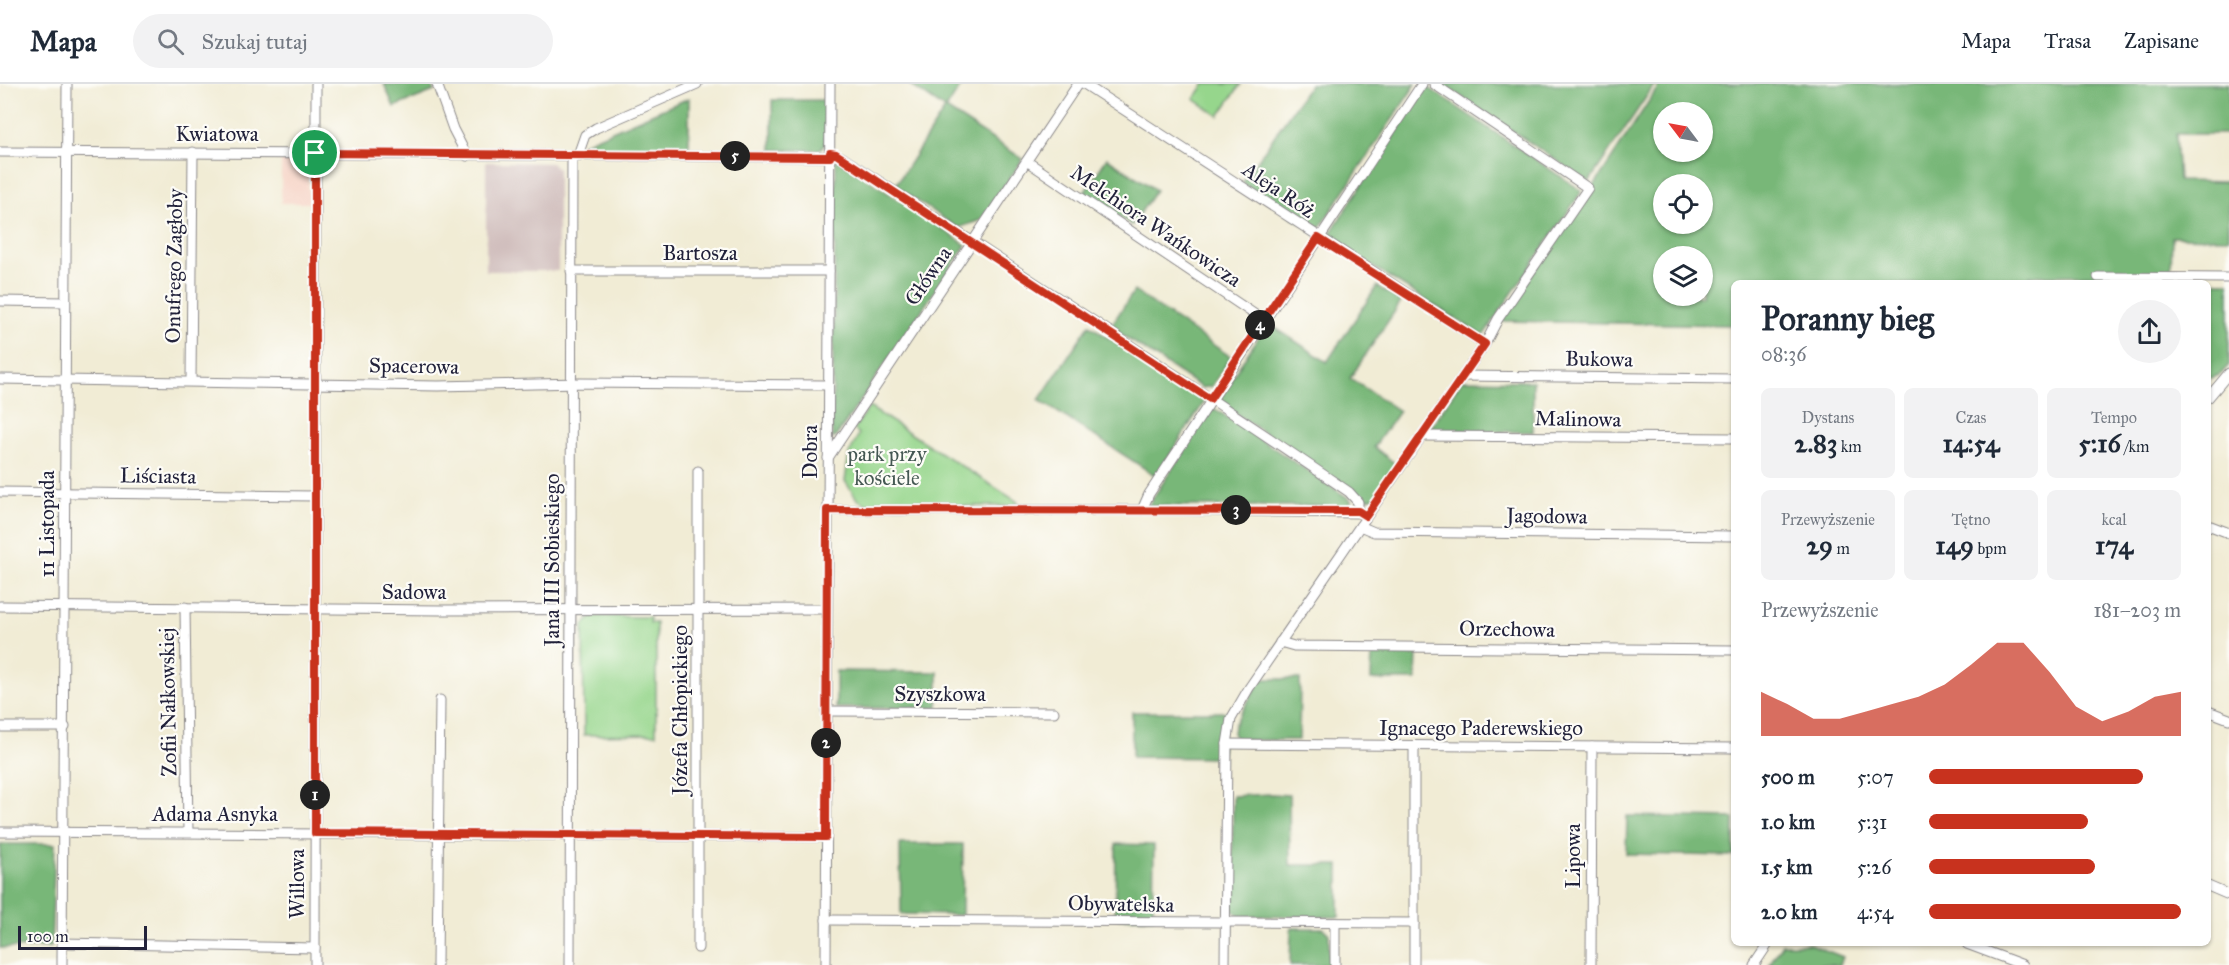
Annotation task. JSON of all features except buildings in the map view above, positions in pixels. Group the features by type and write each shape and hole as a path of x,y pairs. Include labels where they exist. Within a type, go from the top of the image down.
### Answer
{"street":[{"name":"11 Listopada","path":"62,965 65,832 64,379 67,84"},
{"name":"Willowa","path":"315,965 316,84"},
{"path":"437,84 453,129 467,156"},
{"path":"575,155 585,135 596,128 697,84"},
{"name":"Dobra","path":"826,965 830,84"},
{"name":"Główna","path":"828,458 1078,84"},
{"name":"Aleja Róż","path":"1084,84 1318,238 1485,344"},
{"path":"1142,510 1149,494 1210,399 1422,84"},
{"path":"1362,514 1422,436 1485,344 1498,319 1588,188 1434,84"},
{"name":"Kwiatowa","path":"0,152 467,156 830,155"},
{"name":"Onufrego Zagłoby","path":"191,381 193,152"},
{"name":"Jana III Sobieskiego","path":"570,965 570,383 575,155"},
{"path":"830,155 841,157 973,242 1349,492 1358,502 1362,514 1360,526 1238,704 1231,719 1227,744 1225,965"},
{"name":"Melchiora Wańkowicza","path":"1028,162 1263,320"},
{"name":"Bartosza","path":"571,271 830,271"},
{"path":"2098,277 2229,278"},
{"path":"0,301 65,302"},
{"path":"2213,387 2229,373"},
{"name":"Bukowa","path":"1463,376 1731,379"},
{"name":"Spacerowa","path":"0,379 314,382 438,386 570,383 828,385"},
{"name":"Malinowa","path":"1422,436 1731,438"},
{"name":"Józefa Chłopickiego","path":"698,471 698,948"},
{"name":"Liściasta","path":"0,492 315,496"},
{"path":"827,510 1142,510 1362,514"},
{"name":"Jagodowa","path":"1360,526 1374,532 1731,536"},
{"path":"2211,526 2229,533"},
{"name":"Sadowa","path":"0,606 697,611 827,609"},
{"name":"Zofii Nałkowskiej","path":"185,607 188,832"},
{"name":"Orzechowa","path":"1280,642 1294,646 1731,650"},
{"path":"437,965 440,700"},
{"name":"Szyszkowa","path":"826,711 1054,712"},
{"path":"2211,712 2229,719"},
{"path":"0,726 65,727"},
{"name":"Ignacego Paderewskiego","path":"1227,744 1731,748"},
{"path":"1414,746 1414,965"},
{"name":"Lipowa","path":"1591,965 1592,747"},
{"name":"Adama Asnyka","path":"0,832 826,837"},
{"path":"2211,887 2229,895"},
{"name":"Obywatelska","path":"826,920 1226,924 1414,923"},
{"path":"1335,923 1335,965"},
{"path":"62,943 315,948"},
{"path":"1754,965 1767,946"},
{"path":"1972,946 2024,965"}],"shaded area":[{"path":"308,159 309,203 281,203 281,160"},
{"path":"486,162 551,163 558,169 558,271 486,271"}],"green space":[{"path":"384,84 431,84 434,91 394,107"},
{"path":"909,84 962,84 946,109 1023,159 981,220 958,228 895,186 945,109"},
{"path":"1205,84 1241,84 1219,116 1194,99"},
{"path":"1310,84 1416,84 1316,233 1242,183"},
{"path":"1442,84 1655,84 1589,182"},
{"path":"1660,84 2229,84 2229,134 2176,134 2179,181 2229,182 2229,238 2172,237 2171,274 2030,276 2030,280 1731,280 1731,325 1499,321 1590,192"},
{"path":"1426,86 1582,191 1483,336 1327,238"},
{"path":"689,98 689,151 584,150 584,143"},
{"path":"772,100 826,100 825,144 819,150 772,150"},
{"path":"836,158 966,245 835,438 832,438"},
{"path":"1107,158 1156,190 1132,225 1084,193"},
{"path":"2030,279 2093,280 2030,280"},
{"path":"2211,282 2229,282 2229,365 2221,374 2211,378"},
{"path":"1377,286 1401,302 1350,378 1399,411 1374,447 1397,465 1376,498 1363,499 1220,403 1219,397 1268,323 1327,362"},
{"path":"1134,291 1231,357 1212,386 1202,388 1110,327"},
{"path":"1089,325 1205,401 1156,476 1039,400"},
{"path":"1462,380 1533,381 1533,432 1429,430"},
{"name":"park przy kościele","path":"869,407 1018,502 1017,506 869,506 857,499 845,481 849,454 859,434 854,429"},
{"path":"1212,407 1351,500 1351,506 1148,506"},
{"path":"593,616 650,617 650,623 656,623 656,734 584,735 583,626"},
{"path":"1372,652 1417,652 1416,680 1371,680"},
{"path":"836,671 938,672 938,708 836,708"},
{"path":"1261,679 1300,679 1299,740 1237,740 1233,733 1234,725"},
{"path":"1132,712 1229,712 1223,725 1222,758 1132,757"},
{"path":"1289,795 1290,865 1339,865 1339,917 1239,916 1232,910 1233,796"},
{"path":"1627,816 1731,818 1731,856 1626,854"},
{"path":"0,844 55,844 51,947 0,948"},
{"path":"900,844 963,844 962,915 901,914"},
{"path":"1116,844 1154,845 1153,918 1115,918"},
{"path":"1291,928 1323,928 1329,934 1329,965 1290,965"},
{"path":"1781,946 1815,946 1843,957 1840,965 1769,965"}],"route":[{"path":"315,153 467,156 830,157 830,153 836,154 1210,399 1318,238 1485,344 1366,516 1358,511 827,510 826,837 315,833 315,153"}]}
